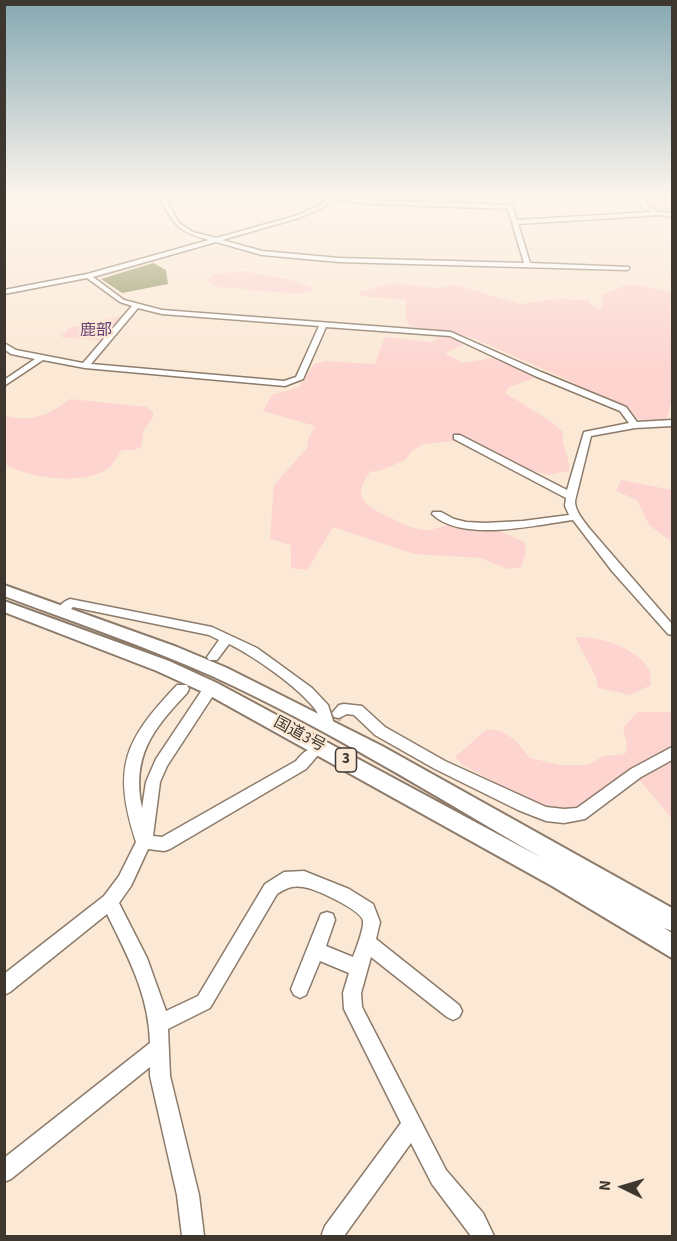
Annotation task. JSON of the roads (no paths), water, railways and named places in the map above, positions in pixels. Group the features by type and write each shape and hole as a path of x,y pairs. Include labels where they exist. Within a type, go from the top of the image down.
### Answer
{"highway":[{"name":"国道3号","path":"4,590 171,651 333,720 672,920"},
{"name":"国道3号","path":"4,606 163,666 211,688 550,873 672,946"}],"street":[{"path":"4,292 88,276 170,254"},
{"path":"274,254 289,257 627,268"},
{"path":"524,254 527,264"},
{"path":"88,276 122,301 162,312 451,334 538,374 623,409 635,425"},
{"path":"85,366 136,306"},
{"path":"4,345 14,352 85,366 294,383 299,379 324,323"},
{"path":"4,384 40,358"},
{"path":"672,423 635,425 587,434 569,505 575,517 672,631"},
{"path":"457,437 572,497"},
{"path":"437,514 444,520 467,525 508,525 575,517"},
{"path":"62,611 70,603 212,631 253,651 306,692 333,720 344,710 357,710 380,731 440,765 546,814 564,816 580,814 636,773 672,753"},
{"path":"213,657 226,639"},
{"path":"4,986 110,902 125,881 144,842 153,782 161,763 211,688"},
{"path":"144,842 131,797 131,768 140,740 153,718 182,689"},
{"path":"144,842 164,844 301,765 312,754"},
{"path":"159,1024 204,1002 271,889 284,880 304,879 343,895 367,910 372,922 352,993 353,1009 439,1177 476,1221 483,1236"},
{"path":"110,902 141,964 159,1024 160,1076 188,1196 193,1236"},
{"path":"300,989 327,920"},
{"path":"367,944 453,1011"},
{"path":"315,950 358,968"},
{"path":"4,1172 159,1048"},
{"path":"333,1234 412,1124"}],"tunnel":[{"path":"335,719 339,713"},
{"path":"313,752 336,718"}],"district":[{"name":"鹿部","path":"96,331"}]}
